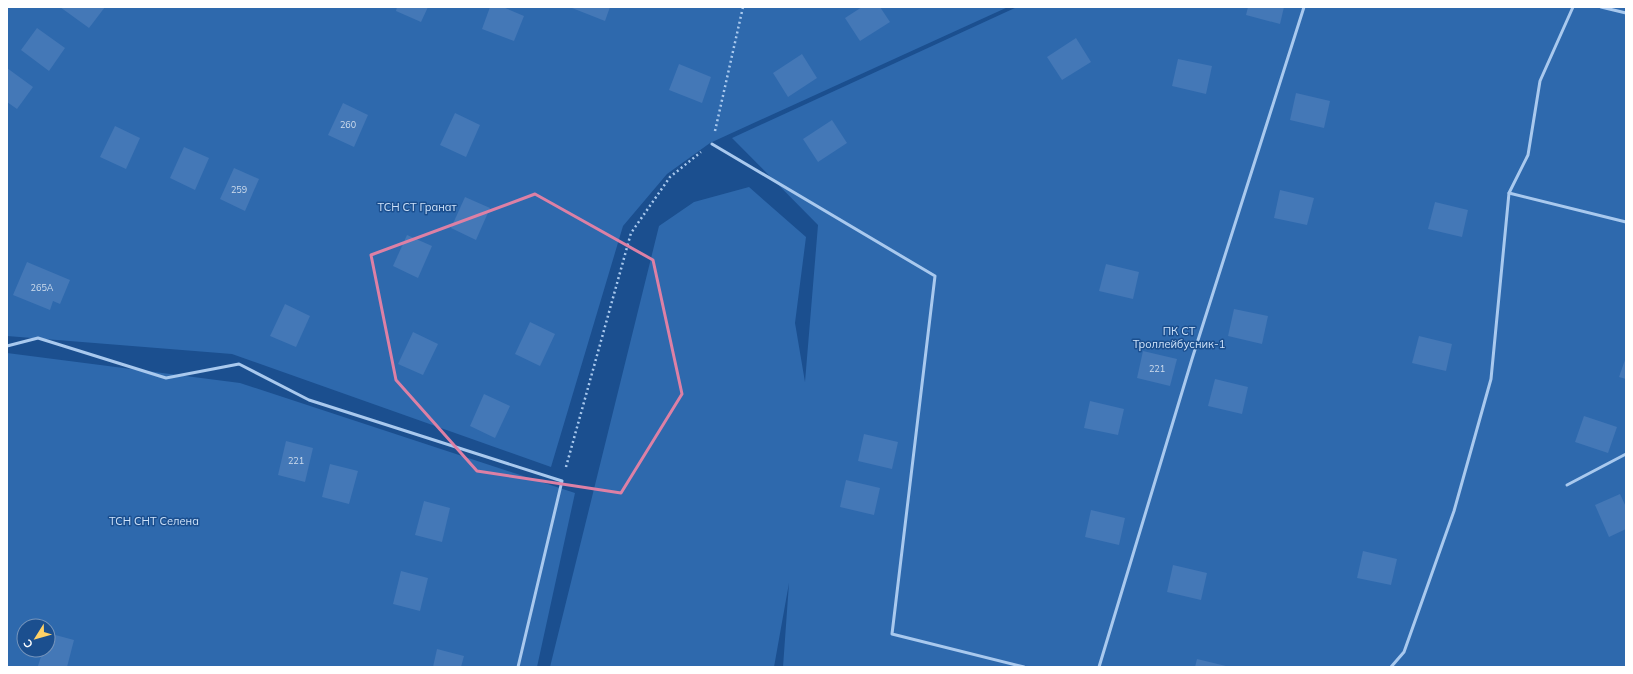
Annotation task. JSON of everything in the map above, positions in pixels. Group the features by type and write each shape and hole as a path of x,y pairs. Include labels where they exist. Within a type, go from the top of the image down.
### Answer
{"lane":[{"path":"1099,667 1192,359 1304,7"},
{"path":"1391,667 1404,652 1454,511 1491,379 1509,193 1528,155 1540,81 1573,7"},
{"path":"1601,7 1626,13"},
{"path":"712,144 935,276 892,634 1024,667"},
{"path":"1509,193 1626,222"},
{"path":"7,346 38,338 166,378 239,364 309,400 562,481 518,667"},
{"path":"1567,485 1626,454"}],"path":[{"path":"562,481 631,233 670,177 712,144 743,7"}],"highlighted area":[{"path":"535,194 653,260 682,394 621,493 477,471 396,380 371,255"}],"green space":[{"name":"ТСН СТ Гранат","path":"7,7 1008,7 710,143 667,174 623,226 551,467 232,354 7,336"},
{"name":"ПК СТ Троллейбусник-1","path":"1017,7 1626,7 1626,667 783,667 789,583 774,667 550,667 659,226 694,202 749,187 806,237 795,323 805,382 818,225 732,138"},
{"name":"ТСН СНТ Селена","path":"7,353 240,383 575,493 537,667 7,667"}],"building":[{"path":"60,7 105,7 89,28"},
{"path":"397,7 428,7 421,22 396,11"},
{"path":"490,7 503,7 524,16 514,41 482,29"},
{"path":"610,7 605,21 572,8"},
{"path":"862,7 880,7 890,22 860,41 845,18"},
{"path":"1248,7 1284,7 1280,24 1246,15"},
{"path":"37,28 65,48 49,71 21,50"},
{"path":"1076,38 1091,62 1062,80 1047,57"},
{"path":"802,54 817,78 788,97 773,73"},
{"path":"1178,59 1212,66 1206,94 1172,86"},
{"path":"679,64 711,77 702,103 669,90"},
{"path":"7,68 33,87 17,109 7,102"},
{"path":"1296,93 1330,101 1324,128 1290,120"},
{"path":"343,103 368,115 354,147 328,135"},
{"path":"455,113 480,125 466,157 440,145"},
{"path":"832,120 847,143 818,162 803,139"},
{"path":"115,126 140,138 126,169 100,157"},
{"path":"184,147 209,158 195,190 170,178"},
{"path":"234,168 259,179 245,211 220,199"},
{"path":"1280,190 1314,198 1307,225 1274,218"},
{"path":"465,197 490,208 476,240 451,228"},
{"path":"1435,202 1468,210 1462,237 1428,229"},
{"path":"407,235 432,246 418,278 393,266"},
{"path":"27,262 70,280 60,304 53,301 50,310 13,295"},
{"path":"1106,264 1139,272 1133,299 1099,291"},
{"path":"285,304 310,316 296,347 270,336"},
{"path":"1234,309 1268,316 1262,344 1228,336"},
{"path":"530,322 555,334 540,366 515,354"},
{"path":"413,332 438,344 423,375 398,364"},
{"path":"1419,336 1452,344 1446,371 1412,363"},
{"path":"1143,351 1177,359 1170,386 1137,378"},
{"path":"1626,357 1626,379 1619,377"},
{"path":"1215,379 1248,387 1242,414 1208,406"},
{"path":"484,394 510,406 495,438 470,426"},
{"path":"1090,401 1124,409 1118,435 1084,428"},
{"path":"1584,416 1617,427 1608,453 1575,442"},
{"path":"864,434 898,442 892,469 858,461"},
{"path":"286,441 313,448 305,482 278,475"},
{"path":"330,464 358,471 349,504 322,497"},
{"path":"846,480 880,488 874,515 840,507"},
{"path":"1620,494 1626,507 1626,529 1609,537 1595,505"},
{"path":"424,501 450,508 442,542 415,535"},
{"path":"1091,510 1125,518 1119,545 1085,537"},
{"path":"1363,551 1397,559 1391,585 1357,578"},
{"path":"1173,565 1207,573 1201,600 1167,592"},
{"path":"401,571 428,578 420,611 393,604"},
{"path":"56,635 74,640 67,667 38,666 40,658 56,658"},
{"path":"437,649 464,656 461,667 433,667"},
{"path":"1197,659 1226,666 1226,667 1195,667"}]}
